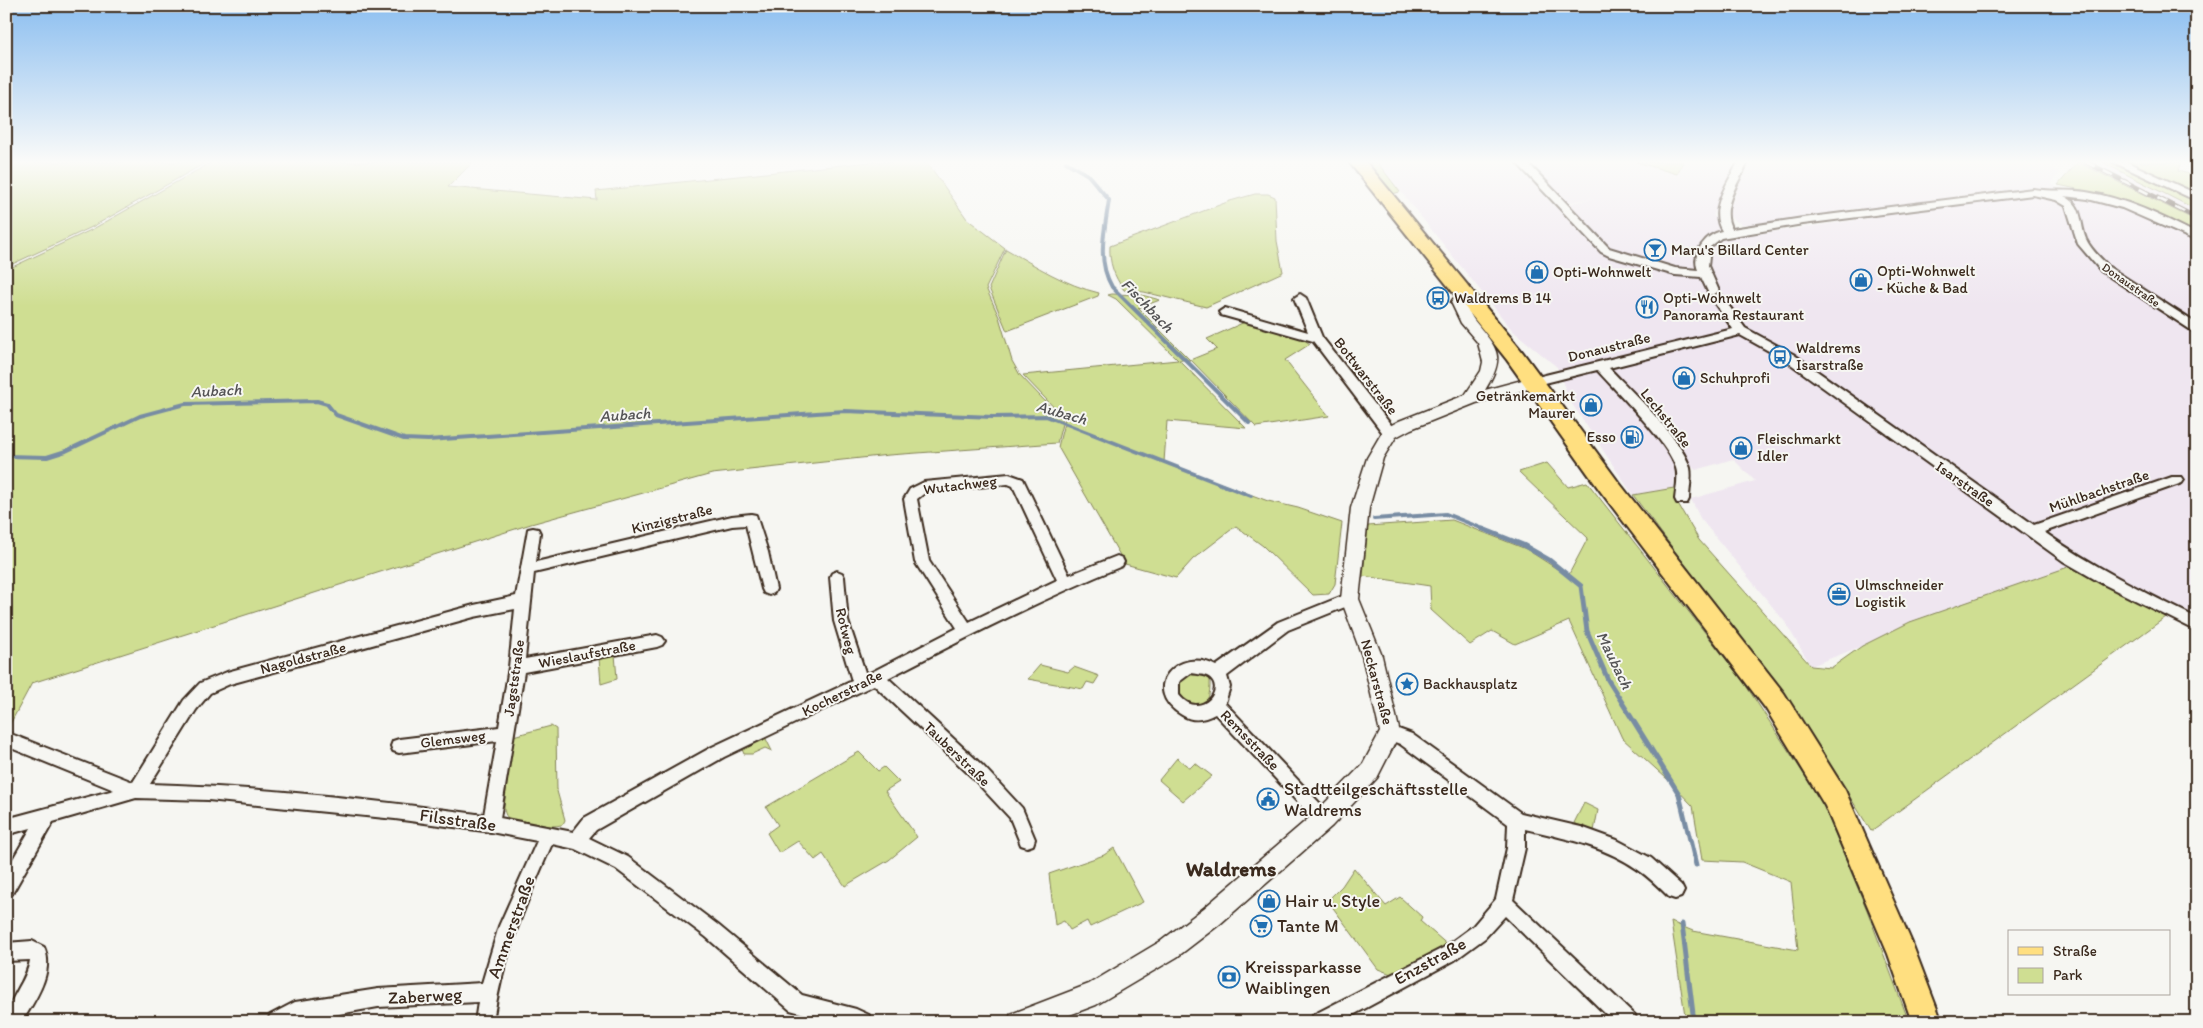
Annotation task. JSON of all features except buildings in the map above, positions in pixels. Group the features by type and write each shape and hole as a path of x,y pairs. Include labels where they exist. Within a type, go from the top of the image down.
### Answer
{"main road":[{"path":"1386,210 1501,355 1532,382"},
{"path":"1396,210 1514,355 1609,486 1755,673 1795,733 1835,799 1902,953 1927,1022"}],"street":[{"path":"1567,210 1605,250 1613,254 1675,271 1705,274"},
{"path":"1722,210 1722,222 1729,233"},
{"name":"Donaustraße","path":"1532,382 1741,331 1715,295 1702,266 1705,246 1718,235 1900,210"},
{"name":"Donaustraße","path":"2074,210 2077,216 2076,226 2081,240 2105,269 2197,330"},
{"path":"2135,210 2166,222 2197,238"},
{"name":"Bottwarstraße","path":"1300,298 1317,338 1390,433"},
{"path":"1458,302 1466,320 1484,342 1491,362 1489,371 1471,399"},
{"name":"Bottwarstraße","path":"1225,312 1317,338"},
{"name":"Isarstraße","path":"1741,331 1789,357 2068,558 2197,625"},
{"name":"Lechstraße","path":"1600,366 1666,440 1679,459 1683,468 1682,500"},
{"path":"1390,433 1412,422 1471,399 1532,382"},
{"name":"Neckarstraße","path":"1019,1022 1096,993 1169,949 1219,910 1324,818 1370,771 1390,733 1372,656 1350,599 1360,508 1375,458 1390,433"},
{"name":"Wutachweg","path":"966,630 922,562 910,501 911,496 924,487 1009,479 1018,483 1065,583"},
{"name":"Mühlbachstraße","path":"2032,531 2177,480"},
{"name":"Kinzigstraße","path":"529,568 732,521 751,519 769,589"},
{"name":"Jagststraße","path":"491,824 517,667 523,601 533,533"},
{"name":"Kocherstraße","path":"578,841 590,824 718,752 876,677 966,630 1065,583 1118,562"},
{"name":"Rotweg","path":"837,577 841,621 861,684"},
{"path":"1216,674 1283,626 1350,599"},
{"name":"Nagoldstraße","path":"136,791 176,725 205,688 227,678 474,611 523,601"},
{"name":"Wieslaufstraße","path":"517,667 657,641"},
{"name":"Remsstraße","path":"1191,667 1205,668 1216,674 1223,690 1223,695 1217,704 1204,711 1187,710 1174,700 1170,686 1176,673 1191,667"},
{"name":"Tauberstraße","path":"876,677 977,771 1010,806 1016,813 1027,838"},
{"name":"Remsstraße","path":"1217,704 1237,728 1272,762 1324,818"},
{"name":"Glemsweg","path":"399,746 506,733"},
{"path":"1390,733 1406,738 1517,820 1580,834 1612,846 1640,861 1675,891"},
{"name":"Filsstraße","path":"6,739 136,791 228,795 395,811 491,824 578,841 622,863 712,931 797,1004 856,1018 862,1022"},
{"path":"6,827 136,791"},
{"path":"6,888 47,816"},
{"name":"Enzstraße","path":"1320,1022 1449,954 1479,932 1504,903 1516,848 1517,820"},
{"name":"Ammerstraße","path":"484,1022 487,992 504,940 528,878 548,835"},
{"path":"1504,903 1628,1022"},
{"path":"6,952 32,950 38,953 41,959 39,970 12,1022"},
{"name":"Zaberweg","path":"276,1022 295,1011 378,998 487,992"}],"shaded area":[{"path":"1416,210 1715,210 1713,215 1720,224 1719,231 1729,238 1870,218 1861,210 2130,210 2197,241 2197,617 2081,558 2068,568 1910,622 1862,646 1811,666 1785,622 1700,518 1691,499 1755,481 1733,459 1696,470 1676,442 1646,409 1635,412 1675,461 1674,488 1633,495 1570,401 1557,367 1513,331","holes":["1806,366 1870,412 1860,417 1798,371"]},
{"path":"1729,210 1846,210 1749,225 1741,224 1730,217"},
{"path":"2175,210 2197,210 2197,221"}],"green space":[{"path":"6,210 122,210 92,227 6,267"},
{"path":"127,210 961,210 967,219 1005,248 986,288 999,317 1012,361 1020,375 1063,420 1057,443 889,455 712,474 531,524 32,683 8,728 6,270 93,229"},
{"path":"1206,210 1276,210 1277,241 1283,272 1206,307 1144,292 1124,290 1117,280 1113,269 1110,258 1110,246"},
{"path":"2144,210 2175,210 2197,221 2197,235 2181,226"},
{"path":"1006,249 1063,280 1086,290 1099,293 1098,296 1007,331 989,288"},
{"path":"1108,295 1142,295 1160,300 1138,308 1190,360 1179,360 1246,428 1167,421 1164,462 1268,501 1298,508 1342,523 1335,584 1329,594 1313,595 1263,546 1236,526 1193,559 1176,578 1125,564 1058,447 1065,419 1023,375 1178,360 1116,299"},
{"path":"1247,321 1300,337 1310,344 1285,360 1329,416 1256,427 1190,360 1217,349 1207,339"},
{"path":"1547,463 1568,487 1587,482 1743,681 1822,802 1867,910 1909,1022 1686,1022 1671,922 1693,931 1798,950 1791,882 1742,862 1702,860 1693,806 1667,779 1622,738 1569,621 1515,644 1492,631 1470,645 1431,610 1430,586 1363,576 1368,526 1452,520 1526,549 1568,576 1588,538 1519,472"},
{"path":"1674,488 1676,501 1699,540 1811,666 1831,668 1862,646 1910,622 2071,566 2166,617 1871,831 1808,729 1633,495"},
{"path":"615,654 617,679 601,684 599,658"},
{"path":"1040,665 1068,672 1074,667 1099,676 1094,684 1087,682 1083,689 1028,679"},
{"path":"1192,669 1210,677 1208,699 1201,704 1180,703 1178,683"},
{"path":"551,726 556,729 557,791 565,820 563,824 545,826 512,820 506,816 504,807 513,736"},
{"path":"765,737 772,751 765,748 752,754 744,754 742,749"},
{"path":"859,752 878,771 884,767 899,782 885,791 917,837 889,860 845,886 823,854 815,860 798,841 779,853 767,833 778,825 766,807"},
{"path":"1177,758 1190,768 1195,763 1212,776 1183,801 1159,780"},
{"path":"1584,803 1598,810 1594,831 1574,823"},
{"path":"1114,848 1143,902 1090,927 1087,921 1070,930 1064,921 1055,925 1049,874 1104,855"},
{"path":"1354,868 1386,906 1400,897 1422,917 1420,921 1450,947 1391,974 1378,969 1331,905 1331,897 1342,886"}],"waterway":[{"name":"Fischbach","path":"1107,210 1103,255 1107,277 1112,287 1249,423"},
{"name":"Aubach","path":"6,456 47,457 66,451 140,416 185,404 317,401 327,404 336,415 404,439 428,440 845,411 993,417 1046,416 1251,496"},
{"name":"Maubach","path":"1374,519 1446,514 1486,530"},
{"name":"Maubach","path":"1483,529 1523,545 1549,560 1581,586 1587,631 1608,680 1679,794 1696,865"},
{"name":"Maubach","path":"1682,924 1694,1022"}],"railway":[{"path":"2181,210 2197,218"}],"place":[{"name":"Maru's Billard Center","path":"1655,250"},
{"name":"Opti-Wohnwelt","path":"1537,272"},
{"name":"Opti-Wohnwelt - Küche & Bad","path":"1861,280"},
{"name":"Waldrems B 14","path":"1438,298"},
{"name":"Opti-Wohnwelt Panorama Restaurant","path":"1647,307"},
{"name":"Waldrems Isarstraße","path":"1780,357"},
{"name":"Schuhprofi","path":"1684,378"},
{"name":"Getränkemarkt Maurer","path":"1591,405"},
{"name":"Esso","path":"1632,437"},
{"name":"Fleischmarkt Idler","path":"1741,448"},
{"name":"Ulmschneider Logistik","path":"1839,594"},
{"name":"Backhausplatz","path":"1407,684"},
{"name":"Stadtteilgeschäftsstelle Waldrems","path":"1268,799"},
{"name":"Hair u. Style","path":"1269,901"},
{"name":"Tante M","path":"1261,926"},
{"name":"Kreissparkasse Waiblingen","path":"1229,977"}],"district":[{"name":"Waldrems","path":"1231,869"}]}
